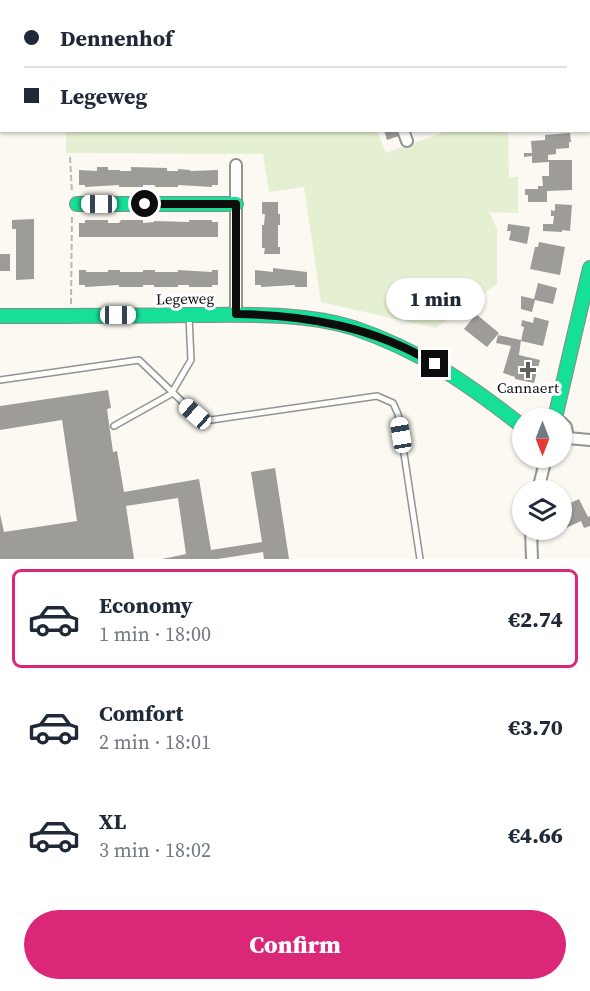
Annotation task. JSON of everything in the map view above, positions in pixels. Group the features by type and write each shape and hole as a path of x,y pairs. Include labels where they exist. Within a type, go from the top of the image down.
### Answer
{"street":[{"path":"236,165 236,314"},
{"path":"74,207 236,204"},
{"path":"556,408 590,268"},
{"name":"Legeweg","path":"0,316 236,314 325,321 385,339 416,353 474,388 512,420"},
{"path":"572,438 590,440"},
{"path":"531,540 532,559"}],"lane":[{"path":"114,426 171,394 191,360 189,315"},
{"path":"0,380 139,360 171,394 195,414 211,420 376,396 393,404 398,414 420,559"}],"path":[{"path":"70,157 74,207 71,316"}],"green space":[{"path":"66,132 377,132 386,153 444,132 508,132 509,177 518,177 518,213 489,212 497,229 497,284 436,328 321,302 304,187 269,192 263,154 66,153"}],"building":[{"path":"385,132 398,132 399,136 387,140"},
{"path":"570,133 569,148 556,149 556,154 548,155 548,160 572,160 572,190 547,191 547,202 528,202 525,189 538,189 538,186 543,186 542,176 549,176 549,162 532,163 532,156 524,157 524,153 532,153 531,141 545,140 545,135"},
{"path":"97,167 108,167 108,170 120,171 131,171 131,167 167,168 167,171 218,170 218,185 212,185 212,187 143,185 143,187 119,187 119,185 85,187 85,185 79,185 79,170 97,171"},
{"path":"262,202 278,202 280,254 264,254 262,225 264,225 265,214 262,214"},
{"path":"555,204 572,205 570,231 543,231 543,224 553,224 554,216 551,216 551,210 555,211"},
{"path":"34,219 34,279 16,280 16,229 12,229 12,220"},
{"path":"85,220 108,220 108,223 119,223 121,220 143,220 143,223 212,220 212,222 218,222 218,237 79,237 79,223 85,223"},
{"path":"508,224 530,227 527,244 509,240 511,231 507,231"},
{"path":"539,242 565,247 560,275 530,269 535,247 538,247"},
{"path":"0,254 10,254 10,271 0,271"},
{"path":"273,268 307,272 307,287 255,285 255,270 273,272"},
{"path":"79,270 86,270 86,272 155,270 155,272 178,272 178,270 212,272 212,270 218,270 218,285 212,285 212,287 143,285 143,287 119,287 119,285 85,287 85,285 79,285"},
{"path":"538,283 557,288 553,304 535,300 532,312 521,309 521,296 534,299"},
{"path":"476,314 499,333 487,347 464,329"},
{"path":"534,317 549,321 543,346 521,341 524,327 521,326 522,320 533,323"},
{"path":"498,335 521,340 519,355 540,360 534,383 515,379 503,373 511,346 496,343"},
{"path":"108,390 111,408 107,409 113,452 117,451 124,492 199,479 211,550 262,542 251,472 275,468 289,559 264,559 263,552 218,559 162,559 186,554 178,498 126,506 134,559 0,559 0,514 4,532 77,521 62,420 0,430 0,406"},
{"path":"579,499 588,517 590,516 590,526 584,528 581,521 572,525 572,502"}],"traffic: fast":[{"path":"77,204 236,204"},
{"path":"557,408 590,268"},
{"path":"0,316 252,315 315,319 335,323 378,337 422,358 462,382 512,418"}],"place":[{"name":"Cannaert","path":"528,370"}],"route":[{"path":"145,204 236,204 236,314 297,317 353,328 385,339 435,364"}]}
